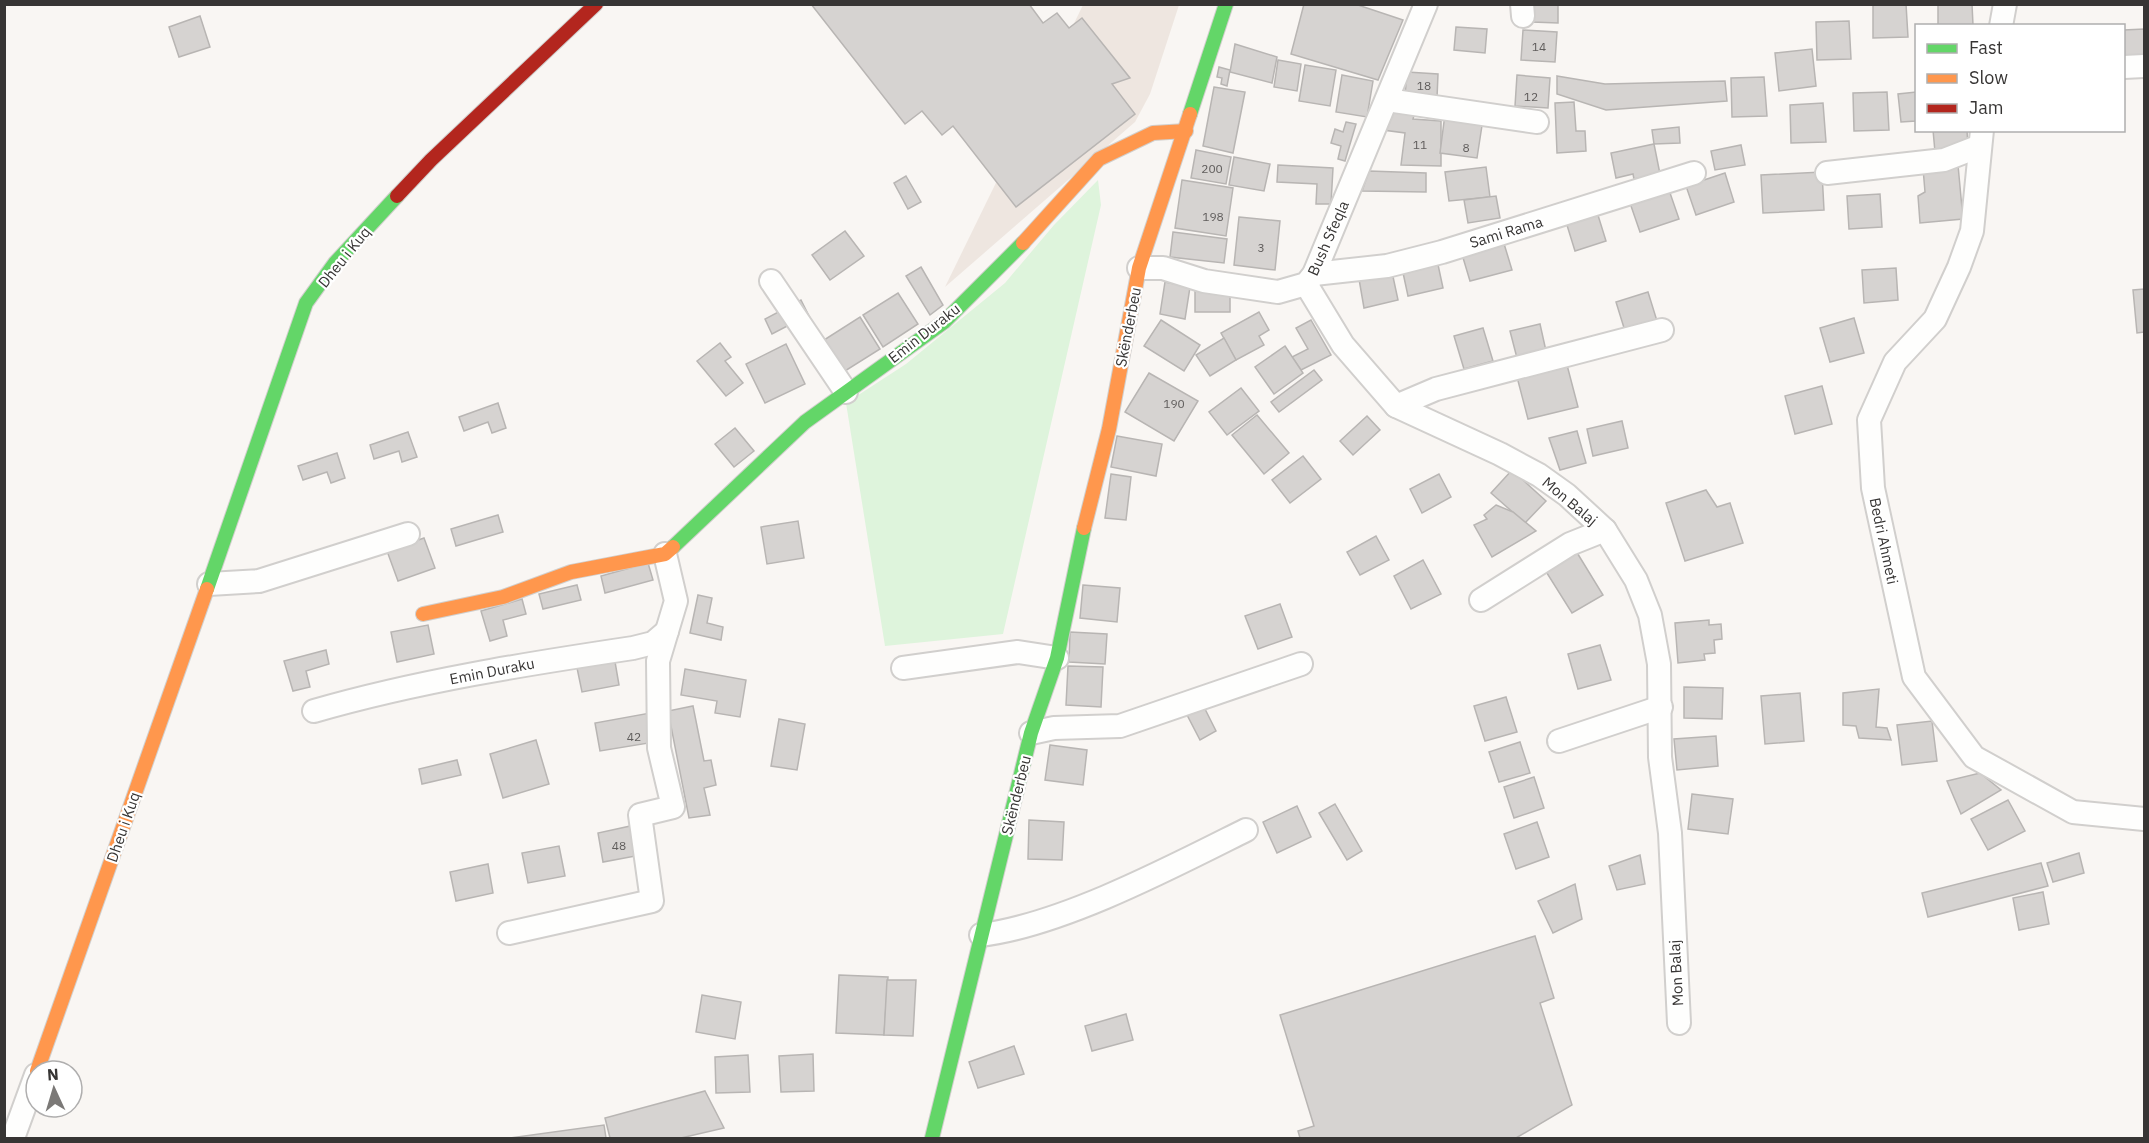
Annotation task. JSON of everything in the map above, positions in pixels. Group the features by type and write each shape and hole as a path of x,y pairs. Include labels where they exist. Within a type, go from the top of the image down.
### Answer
{"street":[{"name":"Dheu i Kuq","path":"42,1059 306,303 335,263 431,160 596,4"},
{"name":"Skënderbeu","path":"932,1138 1031,733 1057,657 1080,545 1109,429 1139,268 1226,4"},
{"name":"Bush Sfeqla","path":"1139,268 1163,268 1204,281 1278,292 1310,279 1426,4"},
{"path":"2001,24 2005,4"},
{"path":"2125,68 2145,66"},
{"path":"1387,100 1537,122"},
{"name":"Emin Duraku","path":"665,554 805,422 944,322 1047,219 1099,159 1153,133 1186,131"},
{"name":"Bedri Ahmeti","path":"1827,173 1944,160 1981,138"},
{"name":"Bedri Ahmeti","path":"1981,138 1972,231 1959,267 1935,319 1895,362 1869,420 1873,488 1914,676 1974,757 2073,812 2145,819"},
{"name":"Sami Rama","path":"1310,279 1398,263 1694,173"},
{"name":"Mon Balaj","path":"1310,279 1343,345 1396,406 1539,475 1567,495 1605,530 1636,580 1650,615 1659,664 1660,757 1670,833 1679,1023"},
{"path":"771,281 846,392"},
{"path":"1396,406 1436,389 1662,330"},
{"path":"1481,600 1570,544 1605,530"},
{"path":"209,584 259,581 408,534"},
{"path":"423,614 503,597 571,572 665,554 676,601 658,661 658,748 673,807 640,815 652,901 509,933"},
{"name":"Emin Duraku","path":"314,711 356,698 480,673 633,648 654,643 667,631"},
{"path":"903,668 1018,652 1057,657"},
{"path":"1031,733 1054,728 1120,726 1301,664"},
{"path":"1559,741 1661,707"},
{"path":"981,935 1005,932 1086,904 1195,856 1246,830"},
{"name":"Dheu i Kuq","path":"13,1138 24,1108"}],"shaded area":[{"path":"1083,5 1179,5 1150,94 1135,122 945,287"}],"green space":[{"path":"1098,180 1101,205 1003,634 885,646 846,403 906,364 1005,283 1054,225"}],"building":[{"path":"811,4 1029,4 1043,23 1057,13 1069,28 1082,18 1130,78 1112,84 1135,114 1016,207 953,126 942,135 922,111 905,124"},
{"path":"1304,4 1355,4 1403,20 1378,80 1291,54"},
{"path":"1531,4 1558,4 1558,23 1532,22"},
{"path":"1873,4 1906,4 1908,37 1873,38"},
{"path":"1938,4 1972,4 1973,24 1938,24"},
{"path":"200,16 210,47 179,57 169,27"},
{"path":"1849,21 1851,59 1817,60 1816,22"},
{"path":"1456,27 1487,29 1485,53 1454,50"},
{"path":"2144,29 2144,61 2125,58 2125,30"},
{"path":"1523,30 1557,32 1555,62 1521,60"},
{"path":"1235,44 1277,57 1272,83 1230,72"},
{"path":"1812,49 1816,86 1779,91 1775,53"},
{"path":"1278,60 1301,64 1297,91 1274,87"},
{"path":"1305,65 1336,70 1330,106 1299,101"},
{"path":"1219,67 1230,70 1227,86 1221,84 1222,78 1217,77"},
{"path":"1407,72 1438,74 1437,98 1405,96"},
{"path":"1342,75 1373,81 1367,117 1336,112"},
{"path":"1517,75 1550,78 1548,108 1515,106"},
{"path":"1557,76 1605,84 1725,81 1727,101 1606,110 1557,94"},
{"path":"1764,77 1767,116 1732,117 1731,78"},
{"path":"1214,87 1245,92 1233,153 1203,146"},
{"path":"1887,92 1889,130 1854,131 1853,93"},
{"path":"1915,92 1915,121 1901,122 1898,94"},
{"path":"1574,102 1576,131 1585,131 1586,151 1557,153 1555,103"},
{"path":"1823,103 1826,142 1791,143 1790,105"},
{"path":"1387,107 1415,112 1413,119 1441,121 1441,166 1401,165 1405,133 1383,130"},
{"path":"1445,114 1483,119 1477,158 1440,153"},
{"path":"1346,122 1356,124 1345,161 1338,159 1341,146 1331,143 1335,129 1343,132"},
{"path":"1679,127 1680,143 1654,144 1652,130"},
{"path":"1933,132 1967,132 1968,150 1935,152"},
{"path":"1654,144 1660,174 1634,179 1633,174 1616,178 1611,153"},
{"path":"1741,145 1745,165 1715,170 1711,151"},
{"path":"1196,150 1231,157 1226,184 1191,178"},
{"path":"1234,157 1270,164 1264,191 1229,185"},
{"path":"1278,165 1333,168 1331,204 1316,204 1317,184 1277,182"},
{"path":"1958,165 1963,219 1920,223 1918,196 1925,192 1923,168"},
{"path":"1486,167 1490,197 1449,201 1445,172"},
{"path":"1369,171 1426,173 1426,192 1362,191"},
{"path":"1822,172 1824,210 1763,213 1761,175"},
{"path":"1725,173 1734,202 1696,215 1686,186"},
{"path":"906,176 921,202 908,209 894,183"},
{"path":"1182,180 1233,188 1226,236 1175,228"},
{"path":"1669,190 1679,219 1640,232 1630,203"},
{"path":"1880,194 1882,227 1849,229 1847,196"},
{"path":"1496,196 1500,218 1468,223 1464,200"},
{"path":"1597,212 1606,241 1575,251 1566,222"},
{"path":"1239,217 1280,221 1275,270 1234,265"},
{"path":"845,231 864,256 830,280 812,255"},
{"path":"1173,232 1227,239 1224,263 1170,257"},
{"path":"1502,237 1512,270 1470,281 1461,251"},
{"path":"1437,260 1443,288 1408,296 1402,268"},
{"path":"921,267 943,305 930,315 906,276"},
{"path":"1896,268 1898,300 1864,303 1862,270"},
{"path":"1392,272 1398,300 1364,308 1359,279"},
{"path":"1165,282 1190,287 1185,319 1160,314"},
{"path":"2144,289 2144,332 2137,333 2133,290"},
{"path":"1195,291 1230,291 1230,312 1195,312"},
{"path":"1648,292 1657,321 1625,331 1616,302"},
{"path":"898,293 918,324 883,347 863,315"},
{"path":"801,300 814,326 791,324 772,334 765,319"},
{"path":"1259,312 1269,330 1259,336 1264,345 1236,360 1221,333"},
{"path":"860,317 880,349 845,371 824,340"},
{"path":"1854,318 1864,353 1830,362 1820,328"},
{"path":"1161,320 1200,345 1184,371 1144,346"},
{"path":"1311,320 1331,355 1301,370 1292,357 1308,349 1296,328"},
{"path":"1540,324 1546,351 1517,358 1510,331"},
{"path":"1483,328 1493,361 1464,369 1454,336"},
{"path":"1224,338 1236,360 1210,376 1196,355"},
{"path":"720,343 731,357 725,361 743,383 726,396 697,361"},
{"path":"786,344 805,384 765,403 746,364"},
{"path":"1285,346 1303,373 1274,394 1255,367"},
{"path":"1567,365 1578,407 1528,419 1517,377"},
{"path":"1314,370 1322,380 1279,412 1271,402"},
{"path":"1149,373 1198,401 1174,441 1125,412"},
{"path":"1822,386 1832,424 1795,434 1785,396"},
{"path":"1241,388 1259,411 1227,435 1209,412"},
{"path":"498,403 506,428 492,433 488,422 464,431 459,417"},
{"path":"1257,415 1289,453 1264,474 1232,435"},
{"path":"1367,416 1380,430 1353,455 1340,441"},
{"path":"1622,421 1628,448 1593,456 1587,429"},
{"path":"735,428 754,451 734,467 715,444"},
{"path":"1577,431 1586,463 1560,470 1549,438"},
{"path":"408,432 417,457 402,462 399,451 374,459 370,445"},
{"path":"1117,436 1162,444 1156,476 1111,467"},
{"path":"337,453 345,478 331,483 327,472 303,480 298,466"},
{"path":"1303,456 1321,479 1290,503 1272,480"},
{"path":"1512,470 1546,501 1525,523 1491,493"},
{"path":"1111,474 1131,477 1126,520 1105,518"},
{"path":"1439,474 1451,497 1422,513 1410,489"},
{"path":"1706,490 1717,507 1730,503 1743,543 1685,561 1666,503"},
{"path":"1496,505 1513,512 1536,531 1492,557 1474,525 1487,519 1484,515"},
{"path":"498,515 503,532 456,546 451,529"},
{"path":"798,521 804,558 767,564 761,527"},
{"path":"1376,536 1389,560 1360,575 1347,552"},
{"path":"424,538 435,568 398,581 387,551"},
{"path":"1576,551 1603,595 1572,613 1545,570"},
{"path":"1423,560 1441,594 1411,609 1394,576"},
{"path":"648,563 653,580 605,593 601,576"},
{"path":"577,585 581,600 543,609 539,594"},
{"path":"1083,585 1120,588 1117,622 1080,618"},
{"path":"698,595 712,598 707,623 723,627 721,640 690,633"},
{"path":"522,599 526,614 503,620 507,636 490,641 481,611"},
{"path":"1280,604 1292,637 1258,649 1245,616"},
{"path":"1709,620 1709,625 1721,624 1722,639 1714,640 1715,653 1704,654 1705,660 1678,663 1675,623"},
{"path":"428,625 434,654 397,662 391,632"},
{"path":"1070,632 1107,634 1105,664 1069,662"},
{"path":"1600,645 1611,680 1578,689 1568,654"},
{"path":"326,650 329,664 306,671 310,687 293,691 284,661"},
{"path":"614,656 619,685 582,692 576,663"},
{"path":"1068,666 1103,667 1101,707 1066,705"},
{"path":"685,669 746,680 740,717 715,713 717,701 681,695"},
{"path":"1684,687 1723,688 1722,719 1684,718"},
{"path":"1879,689 1876,727 1887,728 1891,740 1859,738 1856,726 1843,725 1843,693"},
{"path":"1800,693 1804,741 1765,744 1761,696"},
{"path":"1506,697 1517,732 1485,741 1474,706"},
{"path":"1202,703 1216,731 1200,740 1185,711"},
{"path":"693,706 704,761 711,760 716,785 704,788 710,815 689,818 668,711"},
{"path":"650,713 655,742 600,751 595,723"},
{"path":"779,719 805,724 797,770 771,766"},
{"path":"1932,721 1937,761 1902,765 1897,725"},
{"path":"1716,736 1718,766 1677,770 1674,739"},
{"path":"536,740 549,784 503,798 490,754"},
{"path":"1520,742 1530,773 1499,782 1489,752"},
{"path":"1050,745 1087,750 1083,785 1045,780"},
{"path":"457,760 461,775 422,784 419,769"},
{"path":"1980,773 2001,790 1961,814 1947,781"},
{"path":"1534,777 1544,808 1514,818 1504,787"},
{"path":"1692,794 1733,799 1728,834 1688,829"},
{"path":"2008,800 2025,831 1988,850 1971,819"},
{"path":"1335,804 1362,851 1347,860 1319,813"},
{"path":"1297,806 1311,837 1277,853 1263,822"},
{"path":"1029,820 1064,822 1062,860 1028,859"},
{"path":"1537,822 1549,857 1516,869 1504,834"},
{"path":"635,825 641,855 603,862 598,833"},
{"path":"559,846 565,876 528,883 522,853"},
{"path":"2079,853 2084,873 2053,882 2047,863"},
{"path":"1640,855 1645,884 1617,890 1609,866"},
{"path":"2041,863 2048,886 1928,917 1922,893"},
{"path":"488,864 493,893 456,901 450,872"},
{"path":"1575,884 1582,919 1553,933 1538,901"},
{"path":"2043,892 2049,924 2019,930 2013,898"},
{"path":"1535,936 1554,998 1540,1003 1572,1105 1516,1138 1300,1138 1298,1131 1314,1126 1280,1015"},
{"path":"839,975 888,977 884,1035 836,1033"},
{"path":"887,980 916,980 913,1036 884,1035"},
{"path":"702,995 741,1002 735,1039 696,1032"},
{"path":"1126,1014 1133,1040 1092,1051 1085,1026"},
{"path":"1014,1046 1024,1074 978,1088 969,1062"},
{"path":"813,1054 814,1091 781,1092 779,1056"},
{"path":"748,1055 750,1092 716,1093 715,1057"},
{"path":"705,1091 724,1128 681,1138 610,1138 605,1118"},
{"path":"604,1125 606,1138 510,1138"}],"traffic: fast":[{"path":"1190,114 1226,4"},
{"path":"207,589 306,303 335,263 397,196"},
{"path":"673,547 805,422 944,322 1023,243"},
{"path":"932,1138 1031,733 1057,658 1084,528"}],"traffic: slow":[{"path":"1084,528 1109,429 1139,268 1190,114"},
{"path":"1023,243 1099,159 1153,133 1186,131"},
{"path":"423,614 503,597 571,572 665,554 673,547"},
{"path":"41,1059 207,589"}],"traffic: jam":[{"path":"397,196 431,160 596,4"}]}
